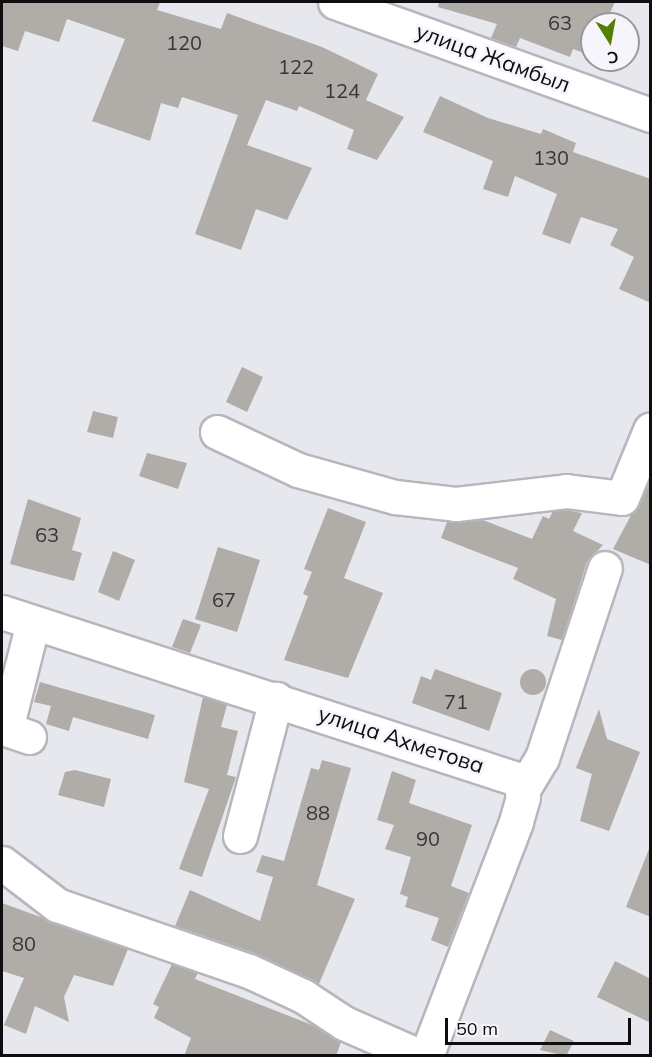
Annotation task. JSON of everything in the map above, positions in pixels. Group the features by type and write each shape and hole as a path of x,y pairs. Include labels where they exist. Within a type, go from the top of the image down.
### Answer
{"street":[{"name":"улица Жамбыл","path":"335,2 651,115"},
{"path":"217,432 298,470 394,497 456,504 566,491 622,498 651,430"},
{"path":"426,1056 516,822 522,791 542,758 604,568"},
{"name":"улица Ахметова","path":"2,612 520,780 522,791"},
{"path":"29,737 6,729 33,622"},
{"path":"240,836 276,699"},
{"path":"2,863 57,905 249,971 303,996 344,1023 419,1056"}],"building":[{"path":"2,2 160,2 157,10 221,29 227,13 322,47 378,74 366,100 404,117 377,160 347,149 354,130 299,106 297,111 266,100 247,145 312,168 287,220 256,209 241,250 195,234 238,115 182,97 178,108 161,103 150,141 92,121 125,39 67,19 59,42 25,31 18,51 2,46"},
{"path":"439,2 615,2 610,12 580,12 580,52 573,49 570,57 520,38 516,47 491,38 497,24 438,7"},
{"path":"440,96 488,118 541,134 543,129 576,143 573,152 651,179 651,303 619,289 634,257 610,245 618,229 581,217 570,244 542,234 557,194 515,176 508,197 483,189 493,161 423,132"},
{"path":"242,367 263,377 247,412 226,402"},
{"path":"93,411 118,417 113,438 87,432"},
{"path":"147,453 187,463 178,489 139,476"},
{"path":"651,478 651,565 613,549"},
{"path":"28,499 81,518 72,550 82,553 74,581 10,564"},
{"path":"328,508 366,522 344,578 383,593 348,678 284,660 308,596 303,594 312,572 304,569"},
{"path":"566,510 582,513 573,531 603,545 587,562 562,640 547,636 556,599 513,579 518,568 441,538 447,522 483,520 532,539 543,516 549,519 553,511"},
{"path":"218,547 260,560 237,632 195,619"},
{"path":"113,551 135,560 119,601 98,592"},
{"path":"183,619 201,625 190,653 172,647"},
{"path":"435,669 502,693 489,731 412,703 421,676 431,680"},
{"path":"533,669 542,673 546,682 542,691 533,695 524,691 520,682 524,673"},
{"path":"40,682 155,715 148,739 73,717 69,731 46,724 51,706 34,702"},
{"path":"203,697 227,705 221,727 238,731 227,775 236,777 202,877 179,869 209,789 184,782"},
{"path":"599,709 607,739 640,752 609,831 580,821 592,774 576,768"},
{"path":"322,760 351,768 317,885 355,899 319,984 257,954 175,926 190,890 260,921 273,877 256,872 262,855 284,861 311,768 319,770"},
{"path":"75,770 111,779 104,807 58,795 65,772"},
{"path":"392,771 416,780 409,803 472,825 451,886 469,893 448,947 431,940 439,918 405,907 408,897 400,894 411,857 385,849 394,825 377,820"},
{"path":"649,849 651,849 651,917 626,907"},
{"path":"2,903 128,949 113,986 74,975 64,997 69,1022 35,1006 26,1034 4,1025 24,978 2,971"},
{"path":"615,961 651,979 651,1023 597,997"},
{"path":"172,964 198,973 195,979 312,1025 341,1042 336,1056 184,1056 191,1038 154,1018 159,1007 153,1004"},
{"path":"550,1030 574,1041 566,1056 540,1050"}]}
